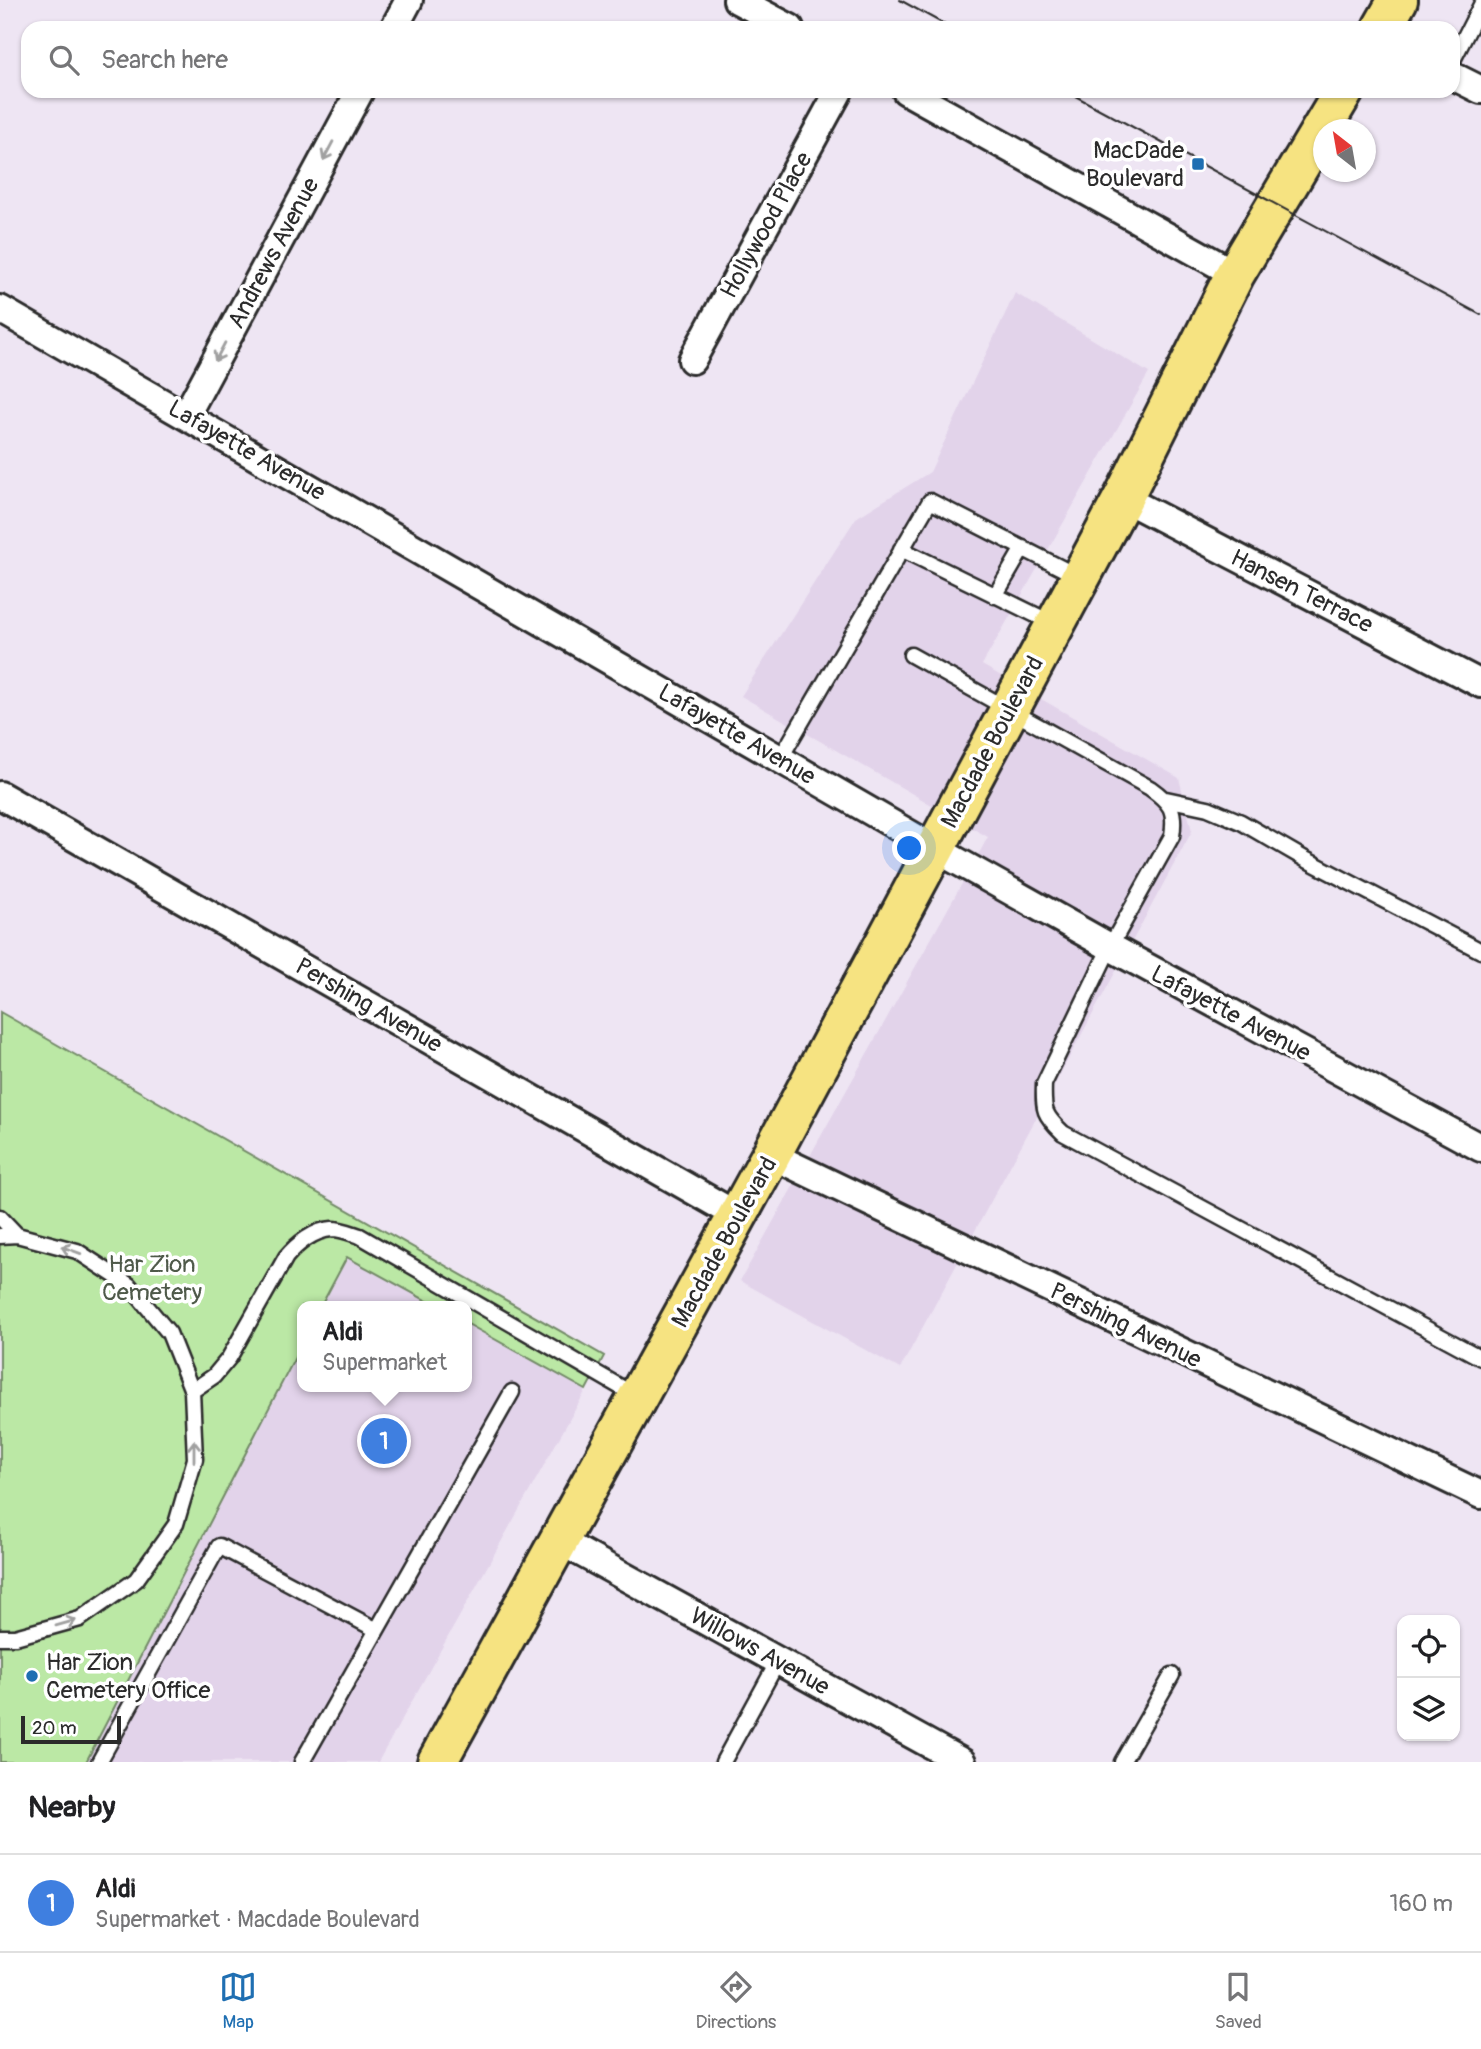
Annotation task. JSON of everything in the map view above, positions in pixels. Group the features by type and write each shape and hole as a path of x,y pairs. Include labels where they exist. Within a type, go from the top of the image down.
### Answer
{"main road":[{"path":"1386,21 1398,0"},
{"name":"Macdade Boulevard","path":"558,1541 738,1216 1123,498 1235,274 1340,98"},
{"path":"437,1762 558,1541"}],"street":[{"path":"398,21 409,0"},
{"path":"737,0 777,21"},
{"path":"1460,80 1481,90"},
{"name":"Andrews Avenue","path":"186,415 356,98"},
{"name":"Hollywood Place","path":"692,360 835,98"},
{"path":"919,98 1235,274"},
{"name":"Lafayette Avenue","path":"0,309 934,848 1110,947 1481,1148"},
{"name":"Hansen Terrace","path":"1123,498 1481,684"},
{"name":"Pershing Avenue","path":"0,795 738,1216"},
{"name":"Pershing Avenue","path":"771,1155 1481,1495"},
{"name":"Willows Avenue","path":"558,1541 962,1762"}],"lane":[{"path":"1460,46 1481,5"},
{"path":"780,759 929,501 1080,578"},
{"path":"995,596 1023,548"},
{"path":"901,549 1055,625"},
{"path":"911,655 1166,799 1208,808 1241,822 1305,859 1481,951"},
{"path":"1166,799 1172,809 1174,821 1172,836 1110,947 1044,1084 1044,1102 1048,1118 1063,1133 1481,1357"},
{"path":"0,1217 17,1235"},
{"path":"192,1391 214,1376 229,1358 294,1247 331,1229 360,1236 638,1397"},
{"path":"0,1236 17,1235 77,1251 130,1285 169,1333 192,1391 195,1459 176,1524 136,1580 80,1619 15,1637 0,1637"},
{"path":"302,1762 512,1392"},
{"path":"99,1762 219,1546 377,1630"},
{"path":"723,1762 778,1661"},
{"path":"1122,1762 1172,1675"}],"shaded area":[{"path":"1015,293 1149,373 982,665 1179,778 1192,831 900,1369 740,1281 988,837 741,696 856,518 930,472"},
{"path":"347,1257 427,1301 324,1301"},
{"path":"472,1326 586,1390 378,1762 86,1762 297,1354 297,1392 472,1392"}],"green space":[{"name":"Har Zion Cemetery","path":"0,1012 604,1356 586,1390 472,1326 472,1301 427,1301 347,1257 324,1301 297,1301 297,1354 86,1762 0,1762"}],"tram line":[{"path":"900,0 938,21"},
{"path":"1079,98 1481,315"}],"place":[{"name":"MacDade Boulevard","path":"1198,164"},
{"name":"Aldi","path":"384,1441"},
{"name":"Har Zion Cemetery Office","path":"32,1676"}]}
